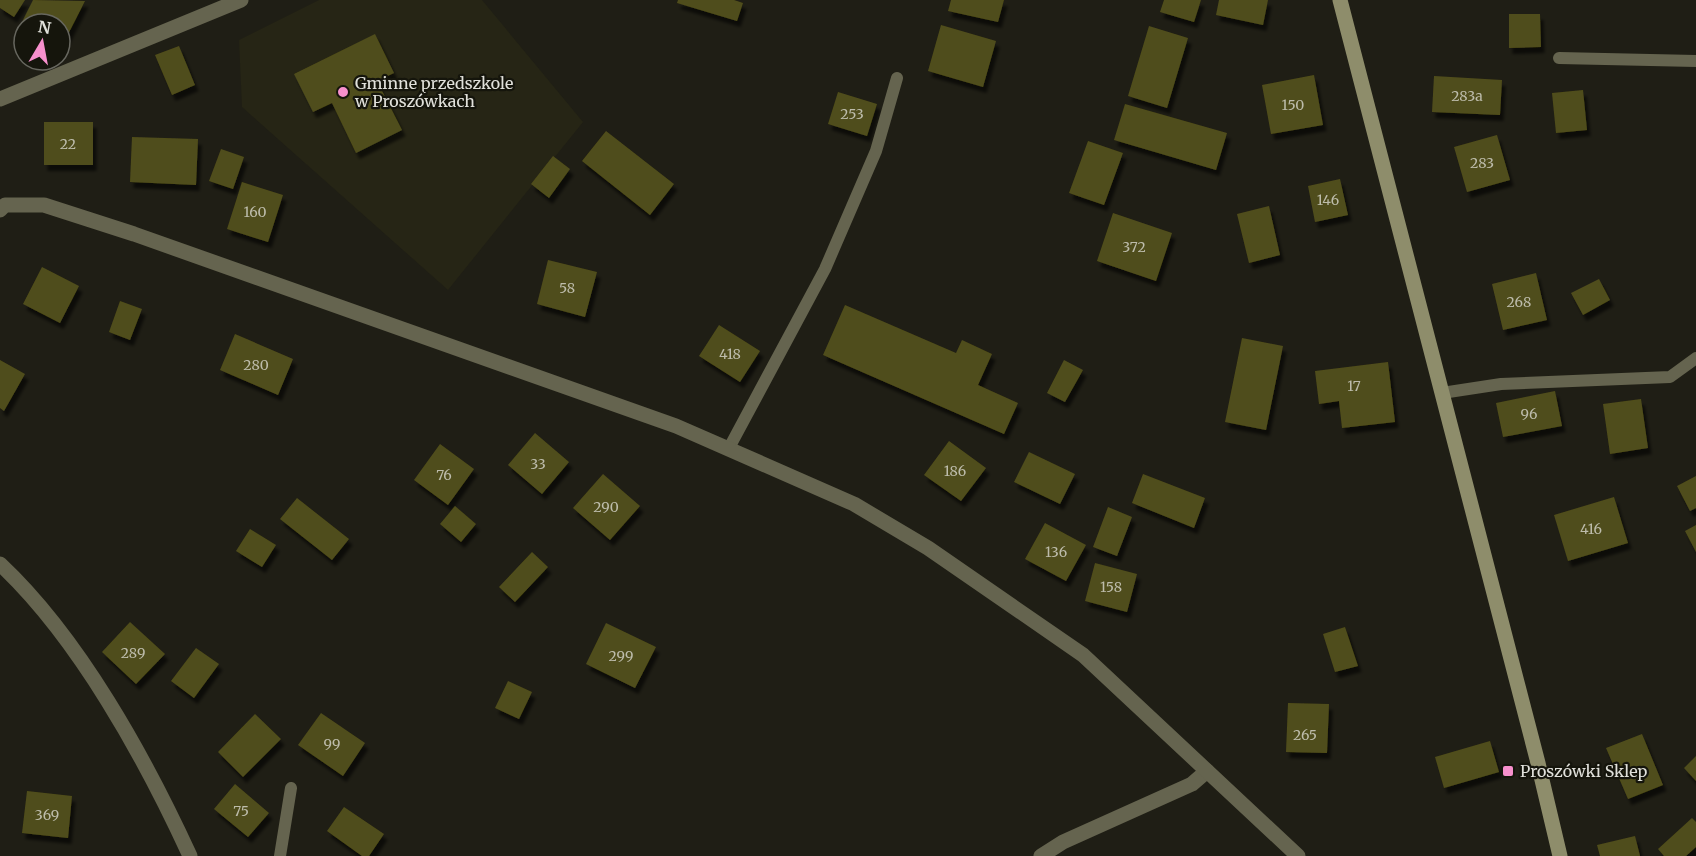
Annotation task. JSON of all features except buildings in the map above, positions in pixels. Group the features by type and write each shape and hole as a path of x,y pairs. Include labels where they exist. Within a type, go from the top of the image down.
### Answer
{"main road":[{"path":"1340,0 1560,856"}],"street":[{"path":"0,99 241,0"},
{"path":"0,210 5,205 44,204 676,426 854,504 896,527 1083,655 1298,856"},
{"path":"0,564 29,591 101,691 164,798 190,856"},
{"path":"1041,856 1063,842 1192,783 1207,771"}],"lane":[{"path":"1559,58 1696,61"},
{"path":"729,448 825,269 876,151 897,78"},
{"path":"1442,393 1501,384 1670,377 1696,358"},
{"path":"280,856 291,788"}],"shaded area":[{"path":"319,0 482,0 583,122 448,290 242,107 239,40"}],"place":[{"name":"Gminne przedszkole w Proszówkach","path":"343,92"},
{"name":"Proszówki Sklep","path":"1508,771"}]}
